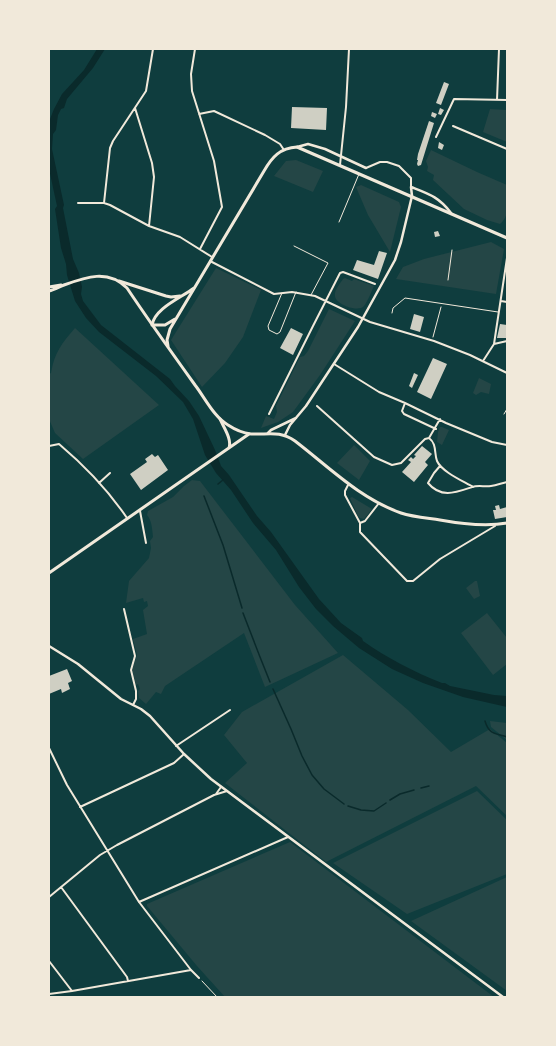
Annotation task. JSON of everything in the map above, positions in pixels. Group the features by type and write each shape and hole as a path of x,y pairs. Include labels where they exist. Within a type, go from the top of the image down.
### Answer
{"main road":[{"path":"169,348 167,342 168,336 212,256 271,159 284,150 297,147 507,238"},
{"path":"49,291 62,285 92,276 102,276 166,296 177,297 186,294"},
{"path":"119,281 127,288 220,419 229,438 228,449"},
{"path":"49,286 62,285"},
{"path":"152,325 154,318 160,310 195,288"},
{"path":"152,325 165,325 175,320 179,315"},
{"path":"220,419 234,429 249,434 285,435 348,485 379,503 409,515 460,524 496,525 507,523"},
{"path":"49,573 249,434"}],"street":[{"path":"104,203 110,148 113,141 146,91 153,49"},
{"path":"195,49 192,64 191,84 214,161 222,208 200,249"},
{"path":"340,165 349,49"},
{"path":"498,100 499,49"},
{"path":"436,137 454,99 507,100"},
{"path":"135,108 152,163 154,176 149,226"},
{"path":"199,114 214,111 265,135 280,144 284,150"},
{"path":"453,126 507,149"},
{"path":"285,435 290,425 306,406 363,319 395,260 412,196 411,178 399,166 387,162 380,162 366,168 341,156 308,144 297,147"},
{"path":"411,187 437,198 451,213"},
{"path":"78,203 104,203 122,210 149,226 180,237 212,256"},
{"path":"483,361 494,344 507,258"},
{"path":"210,260 274,294 296,292 311,295 379,326 434,341 483,361 507,373"},
{"path":"269,414 340,273 343,272 375,284"},
{"path":"501,300 507,302"},
{"path":"494,344 507,341"},
{"path":"334,364 379,392 406,402 446,423 492,442 507,445"},
{"path":"406,402 402,411 404,414 436,429"},
{"path":"317,406 374,457 392,465 401,462 425,439 429,438 436,429 440,419"},
{"path":"268,434 271,430 296,418"},
{"path":"429,438 433,442 440,466 473,487"},
{"path":"49,446 59,444 97,480 118,504 127,518"},
{"path":"440,466 428,483 437,490 453,494 473,487 492,486 507,482"},
{"path":"99,483 110,473"},
{"path":"348,485 345,495 360,523 360,532 405,580 413,581 417,579 440,559 496,525"},
{"path":"360,523 365,521 379,503"},
{"path":"140,510 146,543"},
{"path":"124,609 135,656 131,670 136,690 136,699 133,705"},
{"path":"49,646 78,664 121,699 150,716 176,746 204,773 503,997"},
{"path":"176,746 230,710"},
{"path":"49,748 67,785 139,902 198,978"},
{"path":"80,807 174,762 184,754"},
{"path":"216,794 222,787"},
{"path":"49,897 107,851 216,794 227,791"},
{"path":"139,902 288,837"},
{"path":"61,887 127,977 128,981"},
{"path":"49,961 72,991"},
{"path":"50,995 191,970"}],"lane":[{"path":"339,222 359,174"},
{"path":"294,246 328,263 311,295"},
{"path":"282,293 268,326 270,330 278,334 296,292"},
{"path":"392,313 393,308 405,298 498,312"},
{"path":"504,414 507,409"}],"path":[{"path":"448,280 452,250"},
{"path":"433,337 442,303"},
{"path":"198,978 217,997"}],"shaded area":[{"path":"97,49 105,49 93,68 67,99 64,108 61,109 58,115 56,130 53,134 52,149 64,205 63,208 73,259 79,273 82,287 81,294 83,301 101,325 170,379 189,401 199,416 221,466 319,599 341,623 362,638 363,641 382,653 432,679 450,686 494,695 507,696 507,707 463,697 423,683 392,669 359,648 333,626 316,609 299,587 276,550 253,523 231,490 216,473 205,455 193,419 183,402 156,376 99,332 86,318 75,301 61,248 55,209 57,206 49,169 49,124 54,109 62,94 84,70"},
{"path":"490,109 507,110 507,142 483,132"},
{"path":"431,150 507,185 507,211 506,216 500,224 487,220 464,209 433,180 434,175 427,171 428,167 426,161"},
{"path":"296,160 323,171 313,192 274,176 286,161"},
{"path":"361,185 399,202 401,207 390,252 368,215 356,187"},
{"path":"491,242 504,249 496,294 396,279 403,267 424,259"},
{"path":"216,268 261,290 243,337 225,363 202,387 171,340"},
{"path":"345,278 352,281 354,279 374,286 364,306 361,308 357,309 347,307 336,299 336,289"},
{"path":"329,309 355,321 320,375 293,412 278,422 261,428 266,416 274,419 277,412 276,406 300,357 304,356 308,351"},
{"path":"75,328 159,405 83,459 55,433 49,419 49,374 51,373 54,360 59,349"},
{"path":"479,378 491,384 489,394 481,392 476,395 473,393"},
{"path":"440,427 449,430 442,445 437,442"},
{"path":"354,445 370,461 359,480 337,463"},
{"path":"192,480 200,481 295,605 338,653 265,687 244,633 165,686 161,694 156,692 146,704 139,698 138,691 140,689 138,684 136,685 132,669 137,655 133,639 147,634 143,610 148,606 147,601 144,602 143,598 126,603 129,581 149,558 151,548 150,541 153,537 151,522 147,515 148,511 173,497"},
{"path":"352,497 372,509 364,519 358,516 350,498"},
{"path":"477,581 480,596 474,599 466,588"},
{"path":"487,613 507,638 507,664 493,675 461,633"},
{"path":"343,655 408,710 451,752 490,729 507,743 507,816 476,786 326,862 225,783 247,763 224,735 242,712"},
{"path":"490,721 507,723 507,740 491,727"},
{"path":"477,791 507,820 507,874 407,914 333,863"},
{"path":"290,842 494,997 225,997 197,966 147,906 147,904"},
{"path":"507,877 507,991 411,921"}],"building":[{"path":"444,82 449,84 441,105 436,103"},
{"path":"292,107 327,108 326,130 291,128"},
{"path":"440,108 444,110 441,115 438,114"},
{"path":"432,112 437,114 435,118 431,116"},
{"path":"429,121 434,123 421,165 418,166 418,154"},
{"path":"439,142 444,145 442,150 438,148"},
{"path":"438,231 440,236 435,237 434,232"},
{"path":"379,251 387,253 378,279 353,270 357,260 374,265"},
{"path":"414,314 424,317 420,332 410,329"},
{"path":"500,324 507,325 507,338 497,338"},
{"path":"291,328 303,334 293,355 280,348"},
{"path":"433,358 447,364 431,399 417,392"},
{"path":"414,373 418,375 412,388 409,386"},
{"path":"422,446 432,454 425,462 428,465 414,482 402,472 411,462 408,460 411,457 413,459 416,456 414,455"},
{"path":"152,454 155,457 158,455 168,470 141,490 130,474 147,462 145,459"},
{"path":"499,505 500,509 507,507 507,517 495,519 493,510 496,510 495,506"},
{"path":"67,669 72,681 68,683 70,689 62,693 61,689 49,694 49,676"}],"waterway":[{"path":"218,484 223,480"},
{"path":"204,496 223,545 242,608"},
{"path":"243,613 270,682"},
{"path":"273,689 302,756 312,775 324,789 344,804"},
{"path":"485,721 491,731 507,737"},
{"path":"421,788 429,786"},
{"path":"390,800 400,794 414,790"},
{"path":"348,806 361,810 374,811 386,803"}]}
